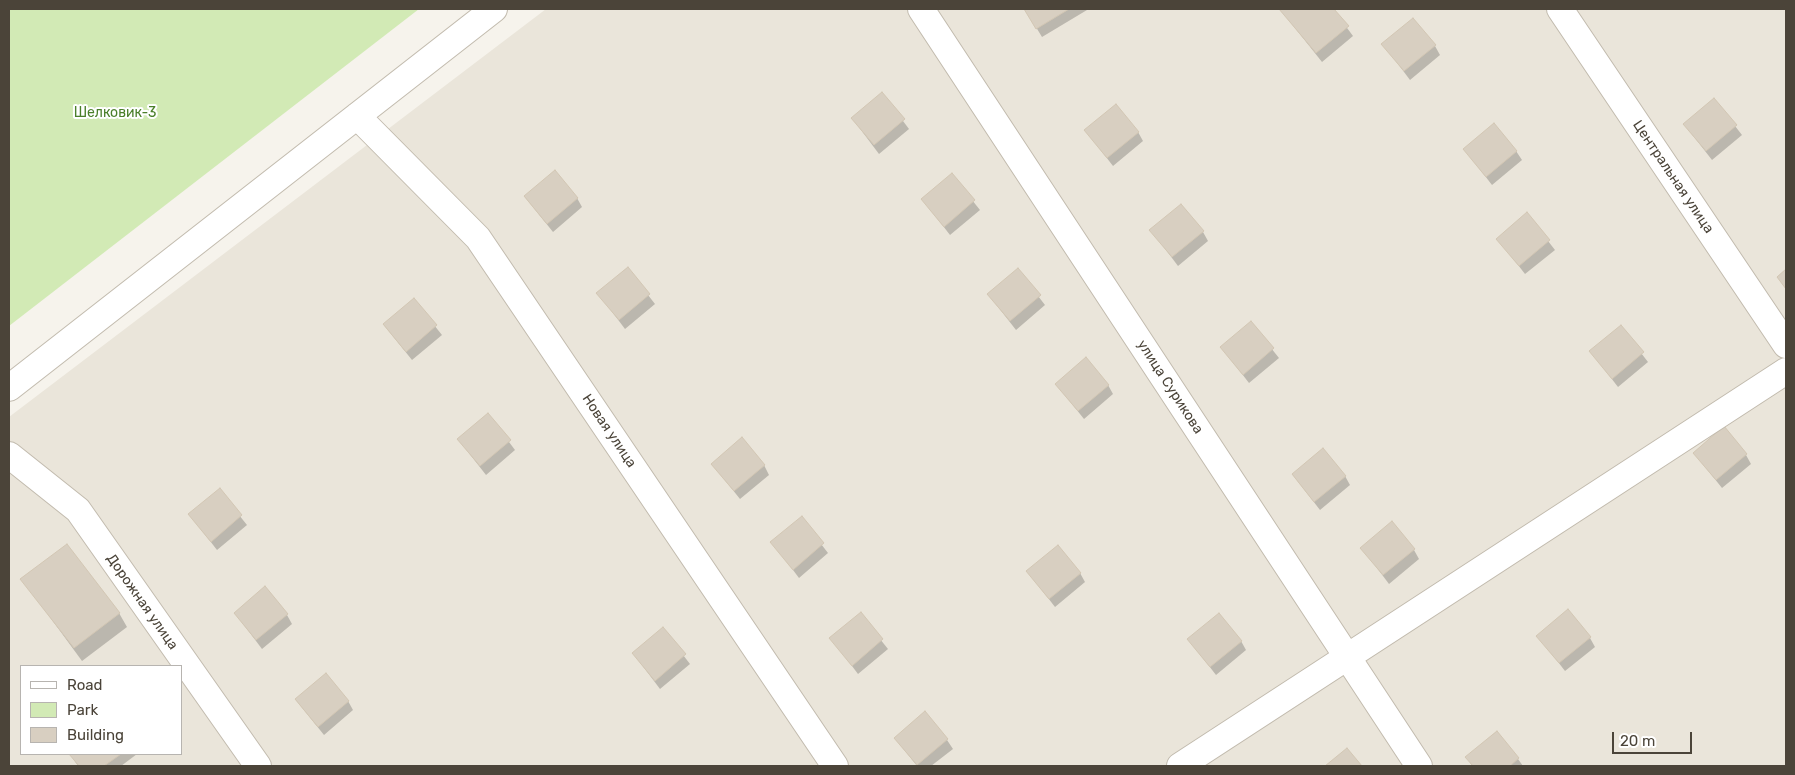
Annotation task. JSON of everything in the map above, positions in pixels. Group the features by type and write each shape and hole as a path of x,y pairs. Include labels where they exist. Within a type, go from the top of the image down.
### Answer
{"street":[{"path":"9,388 494,9"},
{"name":"улица Сурикова","path":"922,9 1419,766"},
{"name":"Центральная улица","path":"1560,9 1786,345"},
{"name":"Новая улица","path":"357,116 478,238 835,766"},
{"path":"1180,766 1786,371"},
{"name":"Дорожная улица","path":"9,454 78,510 258,766"}],"shaded area":[{"path":"546,9 1786,9 1786,766 9,766 9,417"}],"green space":[{"name":"Шелковик-3","path":"9,9 419,9 9,326"}],"building":[{"path":"1024,9 1069,9 1036,29"},
{"path":"1279,9 1334,9 1349,26 1316,53"},
{"path":"1413,18 1436,45 1404,71 1381,44"},
{"path":"882,92 905,119 874,145 851,118"},
{"path":"1714,98 1737,125 1706,151 1683,124"},
{"path":"1116,104 1139,132 1107,158 1084,130"},
{"path":"1494,123 1517,151 1486,177 1463,149"},
{"path":"555,170 578,198 547,224 524,196"},
{"path":"952,173 975,200 944,227 921,199"},
{"path":"1181,204 1204,231 1172,257 1149,230"},
{"path":"1527,212 1550,240 1519,266 1496,239"},
{"path":"628,267 650,294 619,320 596,293"},
{"path":"1018,268 1041,295 1010,321 987,294"},
{"path":"1786,269 1786,289 1777,277"},
{"path":"414,298 437,325 406,352 383,324"},
{"path":"1251,321 1274,348 1243,375 1220,347"},
{"path":"1621,325 1644,352 1612,379 1589,351"},
{"path":"1086,357 1109,385 1078,411 1055,384"},
{"path":"488,413 511,440 480,466 457,439"},
{"path":"1724,426 1747,454 1716,480 1693,453"},
{"path":"742,437 765,465 734,491 711,464"},
{"path":"1323,448 1346,476 1314,502 1292,474"},
{"path":"220,488 242,515 211,542 188,514"},
{"path":"802,516 824,543 793,570 770,542"},
{"path":"1392,521 1415,549 1383,575 1360,548"},
{"path":"67,544 120,613 74,648 20,579"},
{"path":"1058,545 1081,573 1049,599 1026,571"},
{"path":"265,586 288,614 256,640 234,613"},
{"path":"1568,609 1591,637 1559,663 1536,636"},
{"path":"861,612 883,639 852,666 829,638"},
{"path":"1219,613 1242,641 1210,667 1187,639"},
{"path":"663,627 686,654 655,681 632,653"},
{"path":"326,673 349,701 318,727 295,699"},
{"path":"925,711 948,739 917,765 894,738"},
{"path":"1497,731 1519,758 1510,766 1473,766 1465,757"},
{"path":"1347,748 1362,766 1325,766"},
{"path":"70,755 120,755 104,766 79,766"}]}
